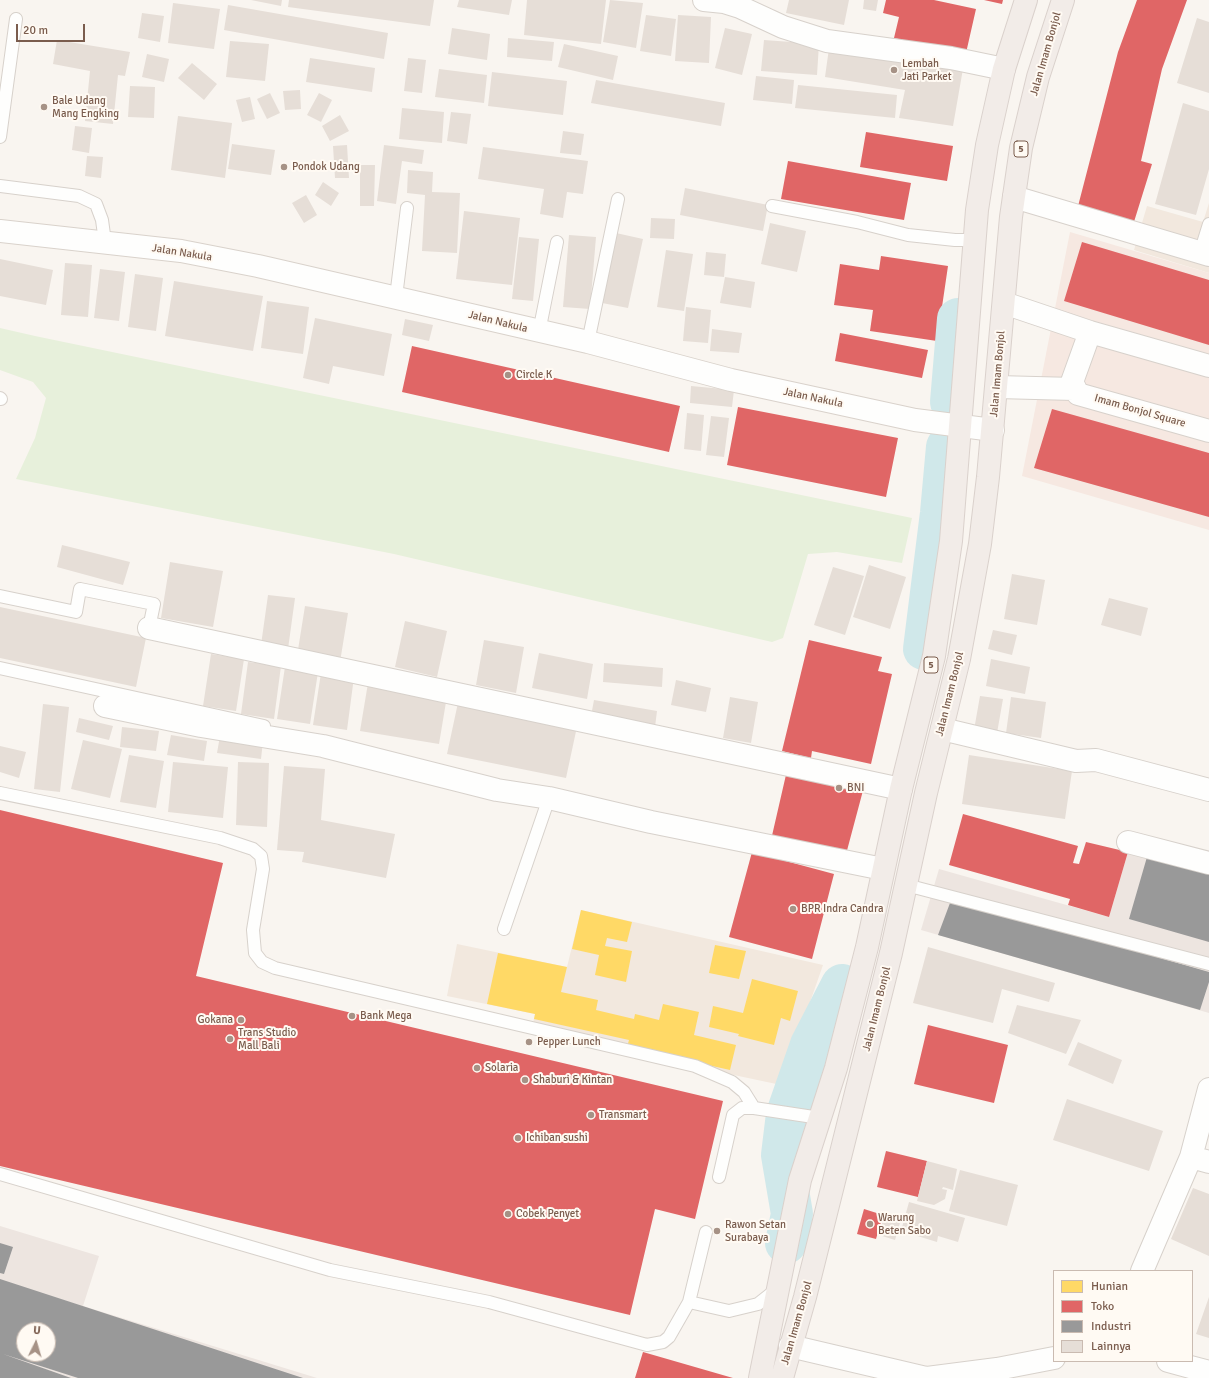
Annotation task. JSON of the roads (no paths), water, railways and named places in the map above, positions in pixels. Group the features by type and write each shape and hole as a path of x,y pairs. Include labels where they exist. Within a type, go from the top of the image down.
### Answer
{"highway":[{"name":"Jalan Imam Bonjol","path":"760,1378 776,1291 800,1180 836,1068 867,947 878,868 901,789 934,656 951,541 974,240 987,145 1004,69 1026,0"},
{"name":"Jalan Imam Bonjol","path":"782,1378 805,1297 906,884 926,793 959,659 978,552 993,430 1014,197 1021,148 1038,77 1063,0"},
{"path":"776,1291 805,1297"}],"street":[{"path":"704,0 724,2 740,7 783,27 827,41 951,58 1004,69"},
{"path":"1014,197 1205,254"},
{"name":"Jalan Nakula","path":"0,230 181,251 327,281 539,332 588,342 731,380 915,420 993,430"},
{"path":"1004,303 1090,332 1209,366"},
{"path":"1074,388 1072,382 1090,332"},
{"name":"Imam Bonjol Square","path":"997,387 1074,388 1078,394 1209,431"},
{"path":"149,628 901,789"},
{"path":"105,706 201,726 323,746 497,790 549,798 651,822 878,868"},
{"path":"942,729 1042,751 1076,761 1096,760 1209,790"},
{"path":"1128,842 1209,863"},
{"path":"1143,1270 1200,1160 1209,1089"},
{"path":"790,1346 927,1378 997,1369 1053,1358"},
{"path":"1172,1362 1209,1372"}],"lane":[{"path":"0,137 16,19"},
{"path":"0,186 79,196 96,204 102,220 106,242"},
{"path":"588,342 618,199"},
{"path":"772,206 857,222 908,235 955,240 974,240"},
{"path":"396,297 407,208"},
{"path":"1205,254 1209,224"},
{"path":"539,332 557,242"},
{"path":"0,596 76,612 80,589 154,604 149,628"},
{"path":"0,668 295,733 292,741"},
{"path":"0,793 220,838 254,849 261,856 263,870 252,930 255,953 262,962 275,968 695,1066 732,1082 744,1092 754,1108"},
{"path":"504,929 549,798"},
{"path":"906,884 1209,964"},
{"path":"720,1177 733,1115 742,1108 754,1108 820,1118"},
{"path":"0,1174 330,1270 489,1302 647,1345 663,1342 669,1337 689,1302 706,1232"},
{"path":"689,1302 729,1312 758,1304 776,1291"}],"waterway":[{"path":"951,402 958,319"},
{"path":"924,649 941,513 947,447"},
{"path":"786,1243 792,1214 782,1155 787,1114 811,1045 842,985"}],"place":[{"name":"Lembah Jati Parket","path":"894,70"},
{"name":"Bale Udang Mang Engking","path":"44,107"},
{"name":"Pondok Udang","path":"284,167"},
{"name":"Circle K","path":"508,375"},
{"name":"BNI","path":"839,788"},
{"name":"BPR Indra Candra","path":"793,909"},
{"name":"Bank Mega","path":"352,1016"},
{"name":"Gokana","path":"241,1020"},
{"name":"Trans Studio Mall Bali","path":"230,1039"},
{"name":"Pepper Lunch","path":"529,1042"},
{"name":"Solaria","path":"477,1068"},
{"name":"Shaburi & Kintan","path":"525,1080"},
{"name":"Transmart","path":"591,1115"},
{"name":"Ichiban sushi","path":"518,1138"},
{"name":"Cobek Penyet","path":"508,1214"},
{"name":"Warung Beten Sabo","path":"870,1224"},
{"name":"Rawon Setan Surabaya","path":"717,1231"}]}
